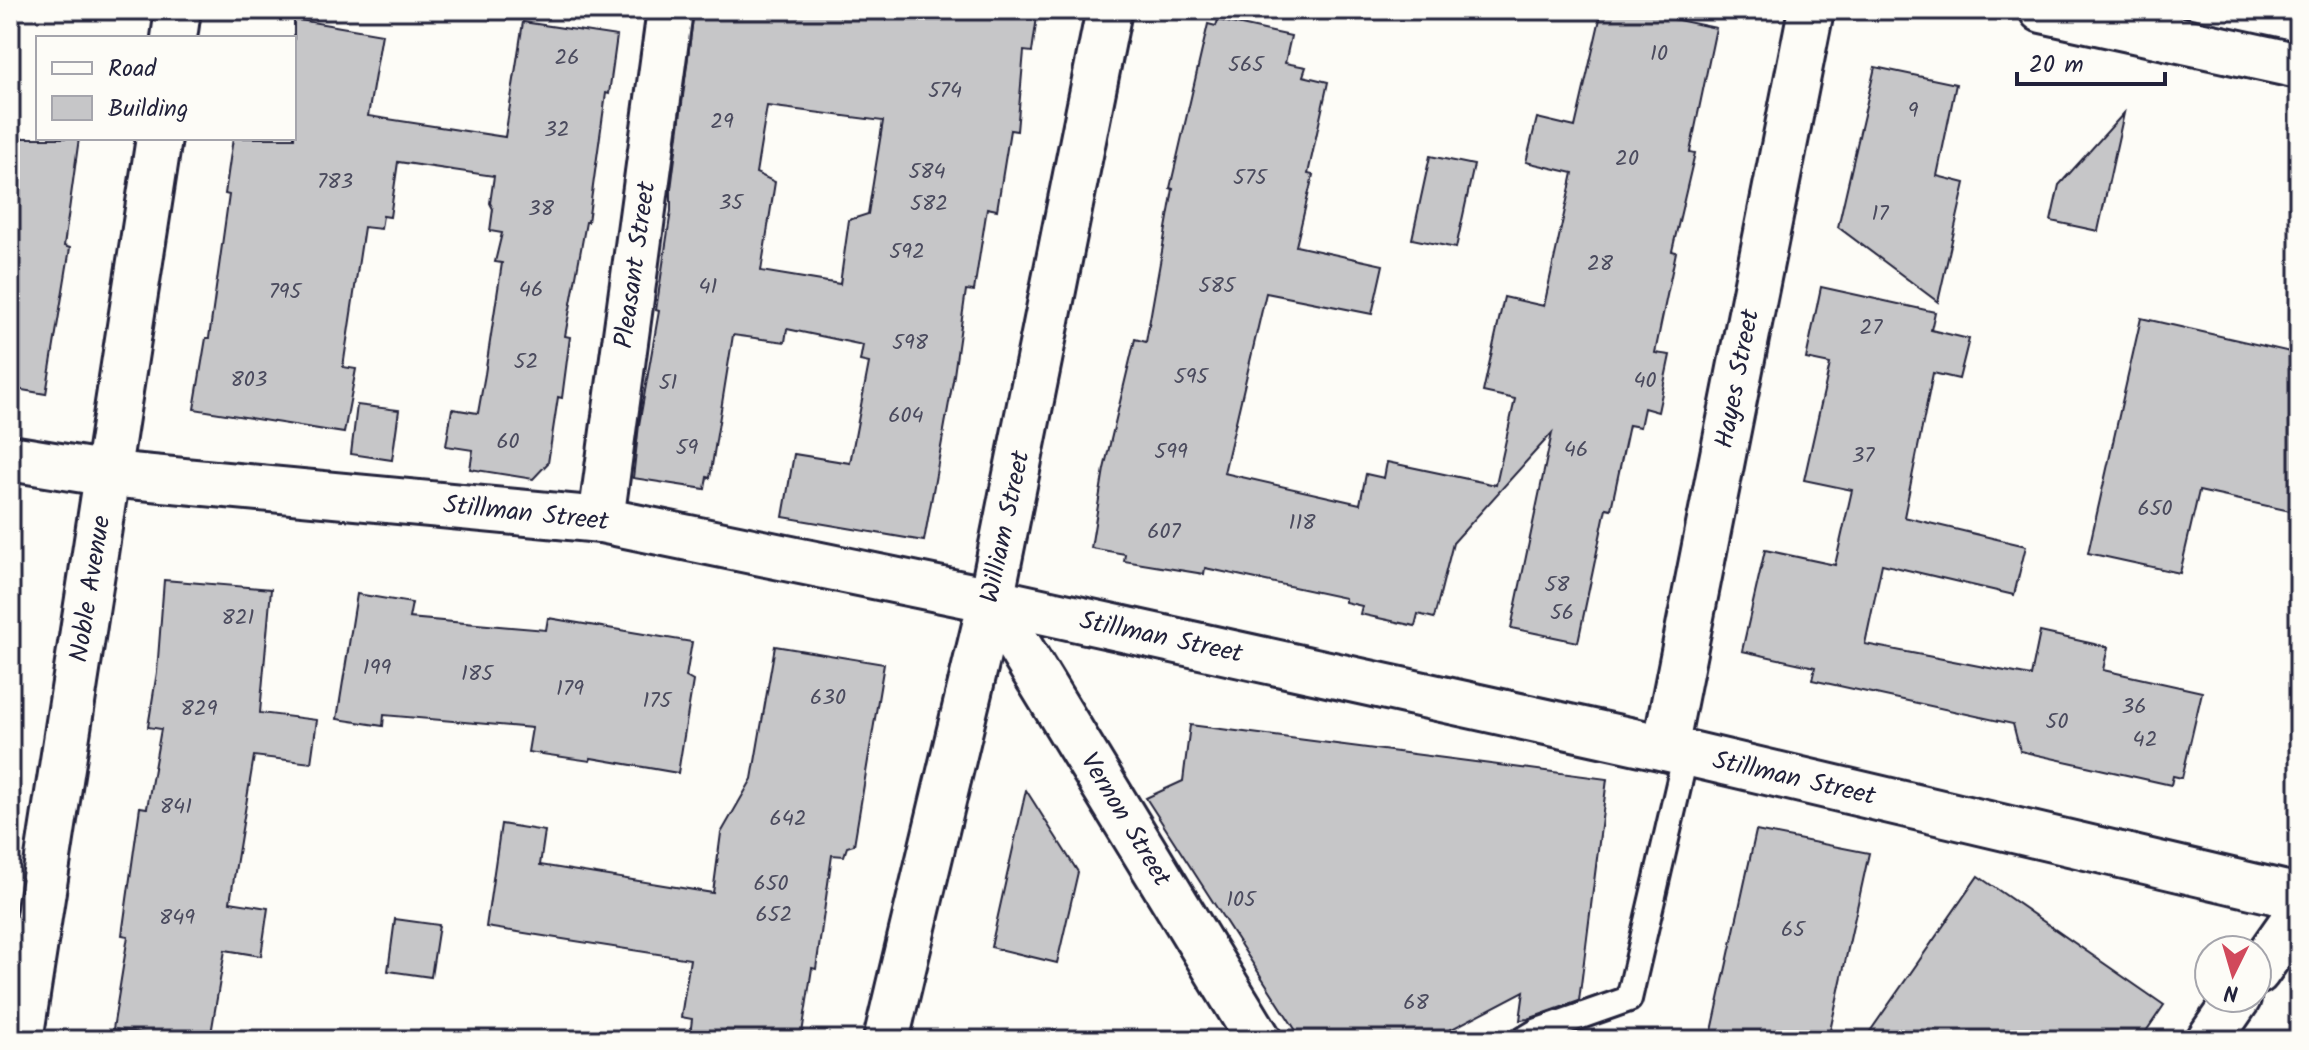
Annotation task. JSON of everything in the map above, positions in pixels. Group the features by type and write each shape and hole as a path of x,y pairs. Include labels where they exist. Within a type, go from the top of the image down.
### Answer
{"street":[{"path":"174,36 178,10"},
{"name":"Pleasant Street","path":"601,520 670,10"},
{"name":"William Street","path":"886,1040 991,600 1109,10"},
{"name":"Hayes Street","path":"1675,751 1811,10"},
{"path":"2042,10 2299,66"},
{"name":"Noble Avenue","path":"20,1040 159,140"},
{"name":"Stillman Street","path":"10,458 109,474 601,520 991,600 1675,751 2299,897"},
{"name":"Vernon Street","path":"991,600 1259,1040"},
{"path":"2273,949 2299,912"},
{"path":"2209,1040 2227,1014"}],"lane":[{"path":"1523,1040 1538,1031 1629,999 1675,751"}],"building":[{"path":"694,10 1038,10 1032,52 1024,51 1017,131 1010,130 997,210 987,208 974,291 966,290 924,541 783,517 794,454 850,463 869,363 860,361 863,345 787,329 785,342 733,335 710,478 707,477 705,489 633,478 659,311 656,310 671,211 671,189","holes":["767,106 883,121 868,214 849,220 840,284 761,271 775,182 756,173"]},
{"path":"1602,10 1631,10 1716,28 1690,152 1695,153 1672,251 1676,252 1655,353 1670,355 1658,412 1644,408 1640,427 1629,425 1611,509 1606,508 1578,642 1511,628 1552,433 1453,543 1434,618 1418,614 1415,626 1360,614 1362,606 1345,602 1345,598 1205,568 1204,574 1124,561 1125,554 1091,548 1104,469 1135,339 1146,342 1173,189 1170,188 1208,24 1216,26 1218,20 1291,36 1285,63 1306,67 1303,76 1328,82 1308,174 1313,175 1296,246 1383,265 1372,314 1266,293 1224,473 1360,504 1366,474 1384,478 1387,462 1496,485 1515,399 1483,392 1504,297 1544,306 1573,173 1526,162 1537,118 1575,127"},
{"path":"294,19 382,34 368,116 505,137 523,22 617,36 588,222 565,336 570,337 562,398 558,397 548,463 533,479 470,469 473,450 446,446 452,409 478,413 485,374 502,263 495,262 502,233 490,231 494,176 398,162 390,217 383,216 381,229 364,227 343,367 356,369 344,433 194,409 206,338 209,338 229,195 225,194 233,140 296,140"},
{"path":"1875,67 1956,84 1937,176 1965,183 1938,302 1838,227"},
{"path":"2124,113 2098,231 2051,221 2059,185"},
{"path":"10,138 79,140 64,246 70,248 46,394 10,388"},
{"path":"1430,156 1474,165 1456,248 1412,239"},
{"path":"1821,287 1935,312 1931,330 1969,339 1959,379 1933,373 1904,517 2026,546 2014,595 1882,564 1865,644 2031,676 2040,632 2108,647 2103,670 2202,692 2182,778 2173,776 2171,785 2020,751 2013,724 1812,680 1815,667 1742,651 1765,550 1835,565 1852,490 1804,480 1830,364 1806,359"},
{"path":"2141,318 2299,354 2299,513 2199,491 2180,573 2088,553"},
{"path":"357,405 399,410 392,460 351,454"},
{"path":"164,580 271,589 260,713 317,720 311,763 254,756 230,902 268,908 261,956 225,950 210,1040 185,1040 113,1029 128,936 122,935 140,807 147,808 161,729 148,727 157,672"},
{"path":"357,594 412,603 409,618 546,630 548,618 692,642 686,677 693,681 678,773 591,758 590,761 528,752 532,728 384,715 383,726 337,719"},
{"path":"775,646 884,664 854,845 847,847 844,856 832,855 816,969 812,968 801,1040 711,1040 690,1036 692,1019 681,1017 690,959 486,927 501,824 545,831 540,865 713,893 721,833 752,779"},
{"path":"1190,725 1607,779 1579,1001 1520,1020 1524,991 1431,1040 1302,1040 1146,798 1183,781"},
{"path":"1026,790 1078,872 1057,963 991,947"},
{"path":"1756,831 1869,853 1828,1040 1710,1040"},
{"path":"1978,876 2164,1005 2140,1040 1864,1040"},
{"path":"395,919 439,925 431,977 388,971"}]}
